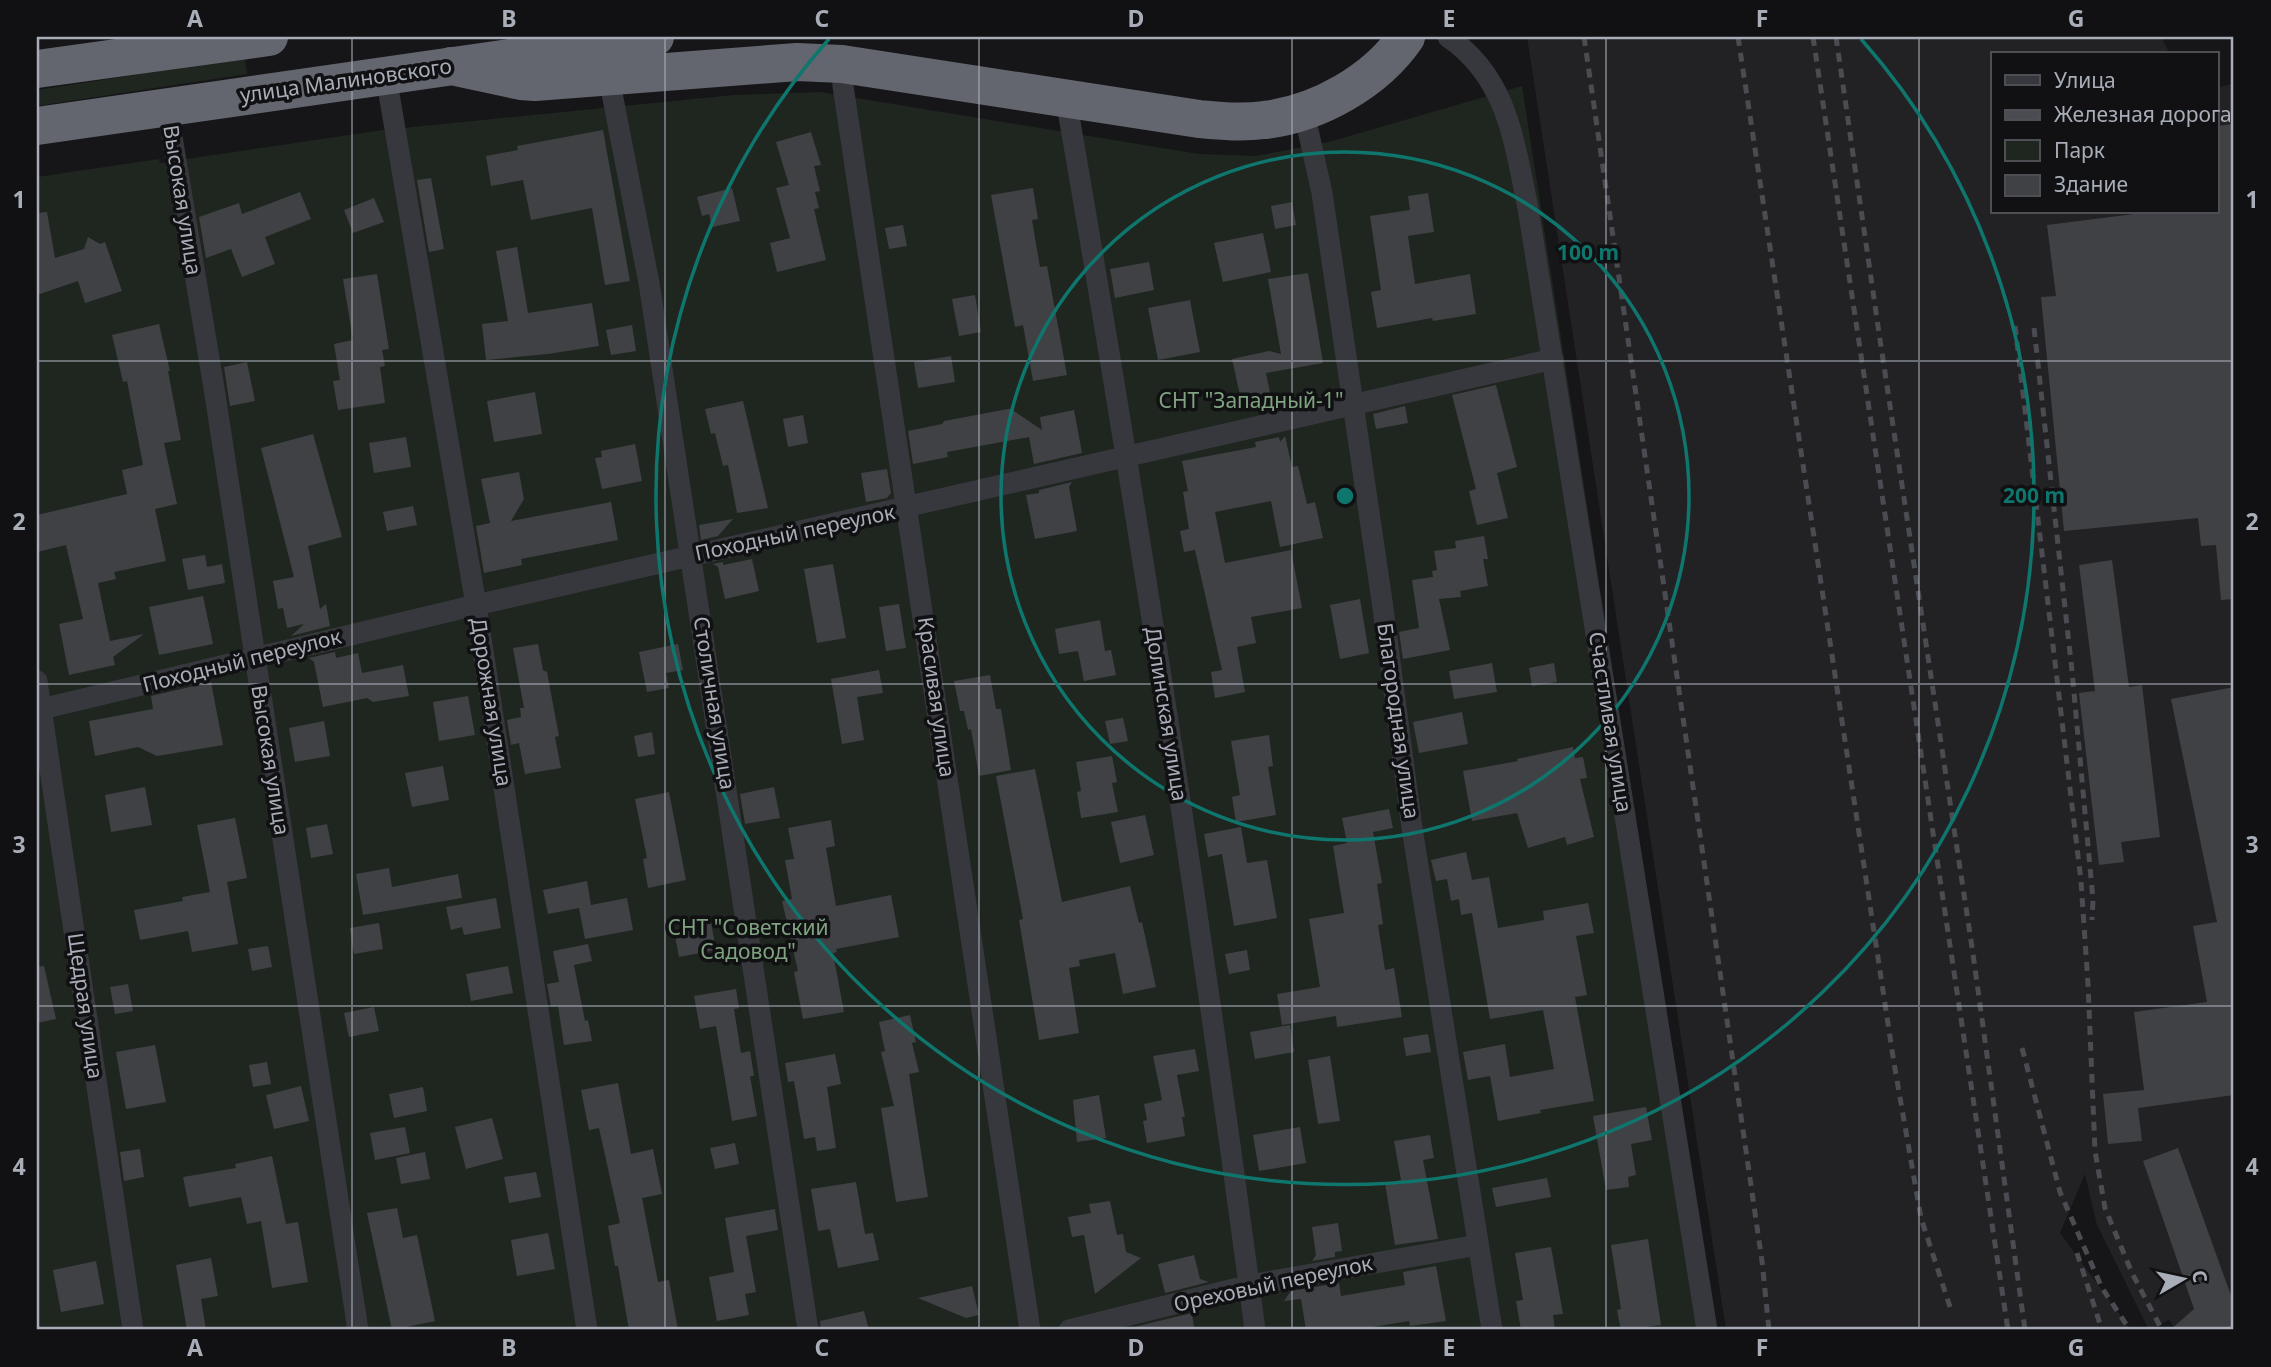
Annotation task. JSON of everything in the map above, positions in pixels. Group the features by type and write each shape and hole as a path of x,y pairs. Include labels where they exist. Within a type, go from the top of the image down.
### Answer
{"highway":[{"path":"37,69 269,37"},
{"name":"улица Малиновского","path":"37,126 655,37"},
{"path":"451,66 520,81 609,78 797,62 842,64 1199,119 1235,122 1266,120 1304,111 1345,92 1378,69 1406,37"}],"street":[{"name":"Счастливая улица","path":"1448,37 1476,62 1490,81 1508,116 1528,208 1707,1330"},
{"name":"Красивая улица","path":"842,64 848,125 908,508 1030,1330"},
{"name":"Дорожная улица","path":"386,76 476,605 587,1330"},
{"name":"Столичная улица","path":"609,78 649,283 808,1330"},
{"name":"Долинская улица","path":"1066,99 1126,455 1207,984 1255,1330"},
{"name":"Высокая улица","path":"167,107 214,388 358,1330"},
{"name":"Благородная улица","path":"1304,111 1322,193 1412,828 1492,1330"},
{"name":"Походный переулок","path":"39,710 691,555 908,508 1126,455 1553,359"},
{"name":"Щедрая улица","path":"37,681 39,710 133,1330"},
{"name":"Ореховый переулок","path":"1069,1330 1250,1285 1478,1245"}],"shaded area":[{"path":"1527,37 2161,37 2169,52 1991,52 1991,214 2218,214 2218,88 2234,83 2234,1330 2176,1330 2169,1320 2149,1330 2097,1225 2085,1174 2060,1233 2131,1330 1726,1330"}],"green space":[{"path":"245,58 247,74 37,106 37,90"},
{"name":"СНТ \"Советский Садовод\"","path":"1522,86 1715,1330 37,1330 37,177 159,159 160,163 383,130 734,95 820,92 1199,154 1256,156 1329,142"}],"building":[{"path":"2234,124 2234,599 2221,600 2216,545 2201,546 2198,518 2064,531 2041,297 2056,296 2047,225 2134,214 2218,214 2218,126"},
{"path":"603,130 630,281 605,285 592,208 531,220 523,180 491,186 486,156 518,150 517,146"},
{"path":"811,132 821,165 814,166 820,191 815,192 819,208 814,209 826,260 777,272 770,243 790,238 776,188 789,185 776,142"},
{"path":"431,178 444,249 429,252 417,180"},
{"path":"732,188 740,221 712,227 709,214 702,216 697,197"},
{"path":"1033,188 1038,219 1032,220 1040,267 1047,266 1067,375 1033,381 1023,325 1015,327 991,195"},
{"path":"300,192 311,219 265,237 275,264 242,277 231,249 206,258 199,217 239,203 242,214"},
{"path":"1428,193 1434,232 1408,236 1415,284 1470,274 1476,314 1433,321 1432,318 1377,328 1371,292 1381,290 1370,216 1410,210 1408,196"},
{"path":"374,198 384,222 353,233 344,210"},
{"path":"1292,202 1296,225 1275,229 1271,206"},
{"path":"47,212 55,258 84,249 88,237 100,244 105,242 122,291 85,303 78,281 37,295 37,213"},
{"path":"903,225 907,246 889,249 885,228"},
{"path":"1263,233 1271,272 1223,282 1214,243"},
{"path":"517,247 528,313 592,303 599,346 486,360 482,324 508,321 496,251"},
{"path":"1149,262 1154,290 1115,298 1110,269"},
{"path":"1308,273 1323,363 1266,373 1272,403 1243,409 1232,359 1269,351 1281,354 1268,279"},
{"path":"377,274 389,349 382,350 385,366 380,367 385,403 338,410 333,381 340,380 334,344 353,340 343,279"},
{"path":"975,295 981,332 959,336 952,299"},
{"path":"1190,300 1200,352 1158,360 1148,308"},
{"path":"159,324 181,440 164,443 177,504 155,509 166,561 114,572 116,579 98,583 110,641 144,634 113,657 115,665 69,675 59,624 83,619 66,545 37,552 37,515 127,494 122,470 143,465 127,381 123,382 112,335"},
{"path":"632,325 636,351 611,355 606,330"},
{"path":"951,356 955,382 918,388 914,362"},
{"path":"247,362 255,401 230,406 224,367"},
{"path":"1496,385 1517,467 1497,473 1508,518 1477,525 1469,491 1476,489 1452,395"},
{"path":"535,392 542,434 494,442 487,401"},
{"path":"743,401 768,508 737,513 728,465 723,466 715,433 711,434 705,409"},
{"path":"1405,406 1408,423 1376,429 1373,414"},
{"path":"1008,409 1042,430 1040,417 1074,410 1082,453 1034,464 1029,437 947,452 948,457 913,464 908,431"},
{"path":"803,415 808,443 788,447 783,419"},
{"path":"313,434 342,537 308,546 320,609 326,604 330,626 291,636 304,624 287,628 283,608 278,609 273,581 294,577 261,448"},
{"path":"1285,436 1292,467 1298,466 1307,504 1315,502 1323,538 1280,547 1271,501 1215,512 1225,563 1291,550 1302,608 1251,617 1256,643 1237,647 1245,692 1215,698 1211,672 1222,670 1195,550 1184,552 1180,531 1189,529 1183,492 1188,491 1182,461 1256,447 1255,442 1279,437 1280,442"},
{"path":"406,437 411,467 374,473 369,443"},
{"path":"635,444 642,481 602,489 595,458 602,457 601,451"},
{"path":"887,469 891,493 887,498 866,502 861,473"},
{"path":"519,472 524,499 511,521 611,502 618,540 521,559 522,565 484,573 476,526 490,523 481,479"},
{"path":"1072,482 1069,487 1077,531 1035,539 1026,495"},
{"path":"413,506 417,525 387,531 383,512"},
{"path":"733,519 718,536 701,540 699,525"},
{"path":"1484,536 1488,559 1483,559 1488,586 1460,591 1461,597 1439,599 1450,650 1403,659 1399,632 1419,628 1412,580 1433,577 1432,571 1437,570 1434,551 1456,548 1455,541"},
{"path":"205,555 207,567 222,564 225,583 188,590 182,559"},
{"path":"752,559 759,591 725,599 718,567 713,564 723,562 723,565"},
{"path":"2112,560 2129,687 2142,685 2160,837 2121,842 2124,862 2099,865 2079,693 2095,691 2079,565"},
{"path":"833,564 846,638 817,643 804,569"},
{"path":"203,596 213,644 159,655 149,607"},
{"path":"1360,599 1369,653 1340,659 1330,605"},
{"path":"899,604 906,648 886,651 879,607"},
{"path":"1100,620 1105,651 1111,650 1116,675 1084,681 1078,651 1059,654 1055,629"},
{"path":"538,644 543,670 547,672 559,736 555,737 561,768 525,774 519,743 511,745 507,720 521,717 520,708 524,708 513,648"},
{"path":"678,644 683,670 666,673 669,688 647,692 639,652"},
{"path":"335,652 336,658 358,653 362,673 403,665 409,696 373,702 367,698 323,707 314,662 309,658"},
{"path":"1492,663 1497,692 1454,699 1449,671"},
{"path":"1554,663 1557,682 1532,686 1529,668"},
{"path":"879,670 883,693 857,697 864,740 842,744 831,679"},
{"path":"990,675 996,709 1001,709 1011,770 979,776 971,729 968,730 964,711 960,711 954,681"},
{"path":"211,682 223,745 157,756 138,747 95,756 89,721 153,709 151,696"},
{"path":"2234,687 2234,1095 2138,1108 2142,1141 2108,1144 2103,1094 2144,1090 2134,1012 2207,1002 2193,926 2217,922 2171,699"},
{"path":"468,696 475,735 439,741 433,702"},
{"path":"1462,712 1468,744 1419,753 1413,722"},
{"path":"1123,718 1128,741 1110,744 1105,721"},
{"path":"324,721 330,756 295,762 289,728"},
{"path":"652,732 655,754 638,757 634,736"},
{"path":"1269,735 1273,766 1268,767 1276,815 1236,822 1232,797 1240,795 1231,741"},
{"path":"1573,747 1575,758 1583,757 1587,778 1580,779 1594,837 1567,845 1565,837 1528,848 1517,813 1472,821 1463,771"},
{"path":"1112,756 1117,782 1112,783 1118,812 1081,818 1077,792 1081,791 1076,762"},
{"path":"443,766 449,800 412,807 405,773"},
{"path":"1035,769 1062,902 1130,886 1139,923 1142,922 1156,987 1123,994 1115,953 1079,960 1080,966 1069,968 1079,1033 1039,1040 1019,920 1023,919 996,776"},
{"path":"145,787 152,825 111,832 105,795"},
{"path":"774,787 780,818 745,824 740,794"},
{"path":"669,792 686,880 648,888 643,859 647,858 635,799"},
{"path":"1389,809 1393,828 1373,832 1382,883 1377,884 1383,924 1378,925 1385,970 1394,968 1402,1017 1337,1027 1336,1016 1282,1025 1277,994 1320,987 1309,919 1344,913 1333,846 1347,843 1342,818"},
{"path":"1145,815 1154,855 1120,863 1111,822"},
{"path":"235,818 247,878 227,882 238,944 192,952 188,931 140,940 134,910 183,901 182,897 210,892 197,825"},
{"path":"831,820 835,846 826,848 836,906 891,895 899,937 836,949 837,952 833,953 844,1012 803,1019 794,972 798,971 782,901 792,899 785,860 794,859 788,828"},
{"path":"327,824 333,854 311,858 306,828"},
{"path":"1241,827 1247,863 1267,860 1277,918 1234,926 1222,854 1208,857 1204,834"},
{"path":"1466,852 1472,880 1489,877 1498,928 1544,920 1543,911 1588,903 1594,933 1576,936 1587,995 1575,997 1594,1101 1540,1110 1541,1113 1498,1121 1490,1076 1468,1080 1463,1052 1505,1044 1510,1077 1554,1069 1543,1010 1490,1019 1472,913 1461,915 1459,899 1451,901 1447,879 1436,881 1431,860"},
{"path":"389,868 392,887 458,874 462,898 363,915 356,874"},
{"path":"587,881 591,905 627,898 633,930 585,939 579,908 548,914 543,890"},
{"path":"496,898 501,928 464,935 462,927 451,930 446,907"},
{"path":"379,923 383,949 354,954 350,928"},
{"path":"711,923 716,950 679,957 674,931"},
{"path":"588,944 592,961 574,965 585,1021 588,1020 592,1041 564,1045 558,1006 551,1007 547,984 559,982 553,951"},
{"path":"268,946 272,967 252,971 248,949"},
{"path":"1247,950 1250,970 1229,974 1225,954"},
{"path":"44,966 56,1019 37,1023 37,967"},
{"path":"508,966 513,993 471,1001 466,974"},
{"path":"128,984 133,1011 115,1014 110,987"},
{"path":"736,989 739,1008 734,1009 741,1053 750,1051 754,1076 750,1076 757,1116 732,1121 716,1026 700,1029 694,996"},
{"path":"374,1007 379,1031 349,1037 344,1013"},
{"path":"910,1015 916,1042 912,1043 919,1072 909,1074 928,1197 896,1202 881,1108 894,1106 881,1052 885,1051 879,1022"},
{"path":"1290,1025 1294,1052 1255,1059 1250,1032"},
{"path":"1428,1034 1431,1052 1406,1056 1403,1038"},
{"path":"155,1045 166,1102 126,1109 116,1052"},
{"path":"1195,1049 1199,1071 1177,1075 1185,1117 1182,1117 1185,1136 1147,1143 1143,1121 1147,1120 1144,1104 1162,1100 1153,1056"},
{"path":"835,1054 841,1084 827,1087 836,1148 817,1151 815,1137 804,1139 794,1081 788,1082 785,1063"},
{"path":"1330,1056 1340,1121 1318,1124 1308,1060"},
{"path":"267,1062 271,1084 253,1087 249,1065"},
{"path":"618,1083 631,1154 653,1149 662,1194 642,1198 658,1282 669,1280 678,1330 629,1330 608,1226 620,1223 599,1128 589,1130 581,1090"},
{"path":"301,1086 309,1121 274,1129 266,1095"},
{"path":"423,1087 427,1111 394,1118 389,1094"},
{"path":"1099,1095 1106,1138 1077,1142 1073,1100"},
{"path":"1646,1107 1652,1140 1631,1144 1636,1175 1628,1177 1629,1187 1606,1190 1593,1116"},
{"path":"492,1118 503,1159 466,1169 455,1127"},
{"path":"405,1127 410,1153 375,1160 370,1133"},
{"path":"1300,1127 1306,1163 1259,1171 1253,1135"},
{"path":"1430,1135 1434,1158 1423,1160 1438,1239 1395,1245 1385,1183 1401,1180 1394,1141"},
{"path":"735,1143 739,1164 715,1169 710,1148"},
{"path":"2178,1148 2234,1304 2234,1330 2170,1330 2194,1309 2143,1161"},
{"path":"140,1149 144,1177 124,1181 120,1152"},
{"path":"425,1152 430,1179 401,1184 396,1158"},
{"path":"272,1156 286,1224 298,1222 308,1282 272,1288 261,1221 247,1224 241,1197 189,1207 183,1177 236,1168 235,1164"},
{"path":"536,1172 541,1197 509,1203 504,1177"},
{"path":"1547,1178 1551,1197 1496,1207 1492,1188"},
{"path":"856,1182 865,1234 873,1233 879,1260 838,1268 830,1229 818,1231 811,1189"},
{"path":"1110,1201 1117,1235 1123,1234 1126,1252 1141,1258 1095,1294 1084,1235 1072,1237 1068,1217 1091,1213 1089,1204"},
{"path":"397,1208 403,1238 417,1235 435,1321 392,1330 367,1213"},
{"path":"775,1209 778,1230 746,1236 756,1292 745,1294 749,1315 717,1321 709,1277 734,1272 725,1218"},
{"path":"1338,1223 1342,1251 1335,1252 1335,1257 1312,1261 1316,1255 1312,1227"},
{"path":"548,1233 555,1269 517,1276 511,1240"},
{"path":"1648,1239 1661,1325 1621,1330 1617,1310 1621,1309 1611,1245"},
{"path":"1551,1247 1563,1314 1553,1315 1555,1330 1521,1330 1516,1301 1523,1300 1515,1253"},
{"path":"1194,1255 1200,1279 1209,1282 1165,1293 1158,1264"},
{"path":"211,1258 218,1296 201,1299 206,1330 187,1330 176,1265"},
{"path":"96,1261 104,1304 61,1312 53,1270"},
{"path":"1436,1266 1446,1321 1410,1326 1409,1321 1354,1330 1306,1330 1301,1299 1284,1301 1291,1291 1339,1283 1341,1296 1405,1285 1403,1272"},
{"path":"972,1286 979,1315 966,1318 918,1298"},
{"path":"864,1311 869,1330 821,1330 820,1321"},
{"path":"1192,1313 1194,1327 1189,1327 1189,1330 1130,1330 1130,1328"}],"railway":[{"path":"1584,37 1762,1261 1769,1330"},
{"path":"1738,37 1894,1063 1921,1218 1950,1307"},
{"path":"1813,37 2008,1330"},
{"path":"1836,37 1973,954 2025,1330"},
{"path":"2015,326 2081,881 2095,1151 2105,1208 2132,1273 2162,1330"},
{"path":"2034,328 2072,671 2093,900 2092,920"},
{"path":"2022,1048 2060,1192 2102,1288 2130,1330"},
{"path":"2077,1253 2102,1330"}],"park label":[{"name":"СНТ \"Западный-1\"","path":"1251,401"}]}
